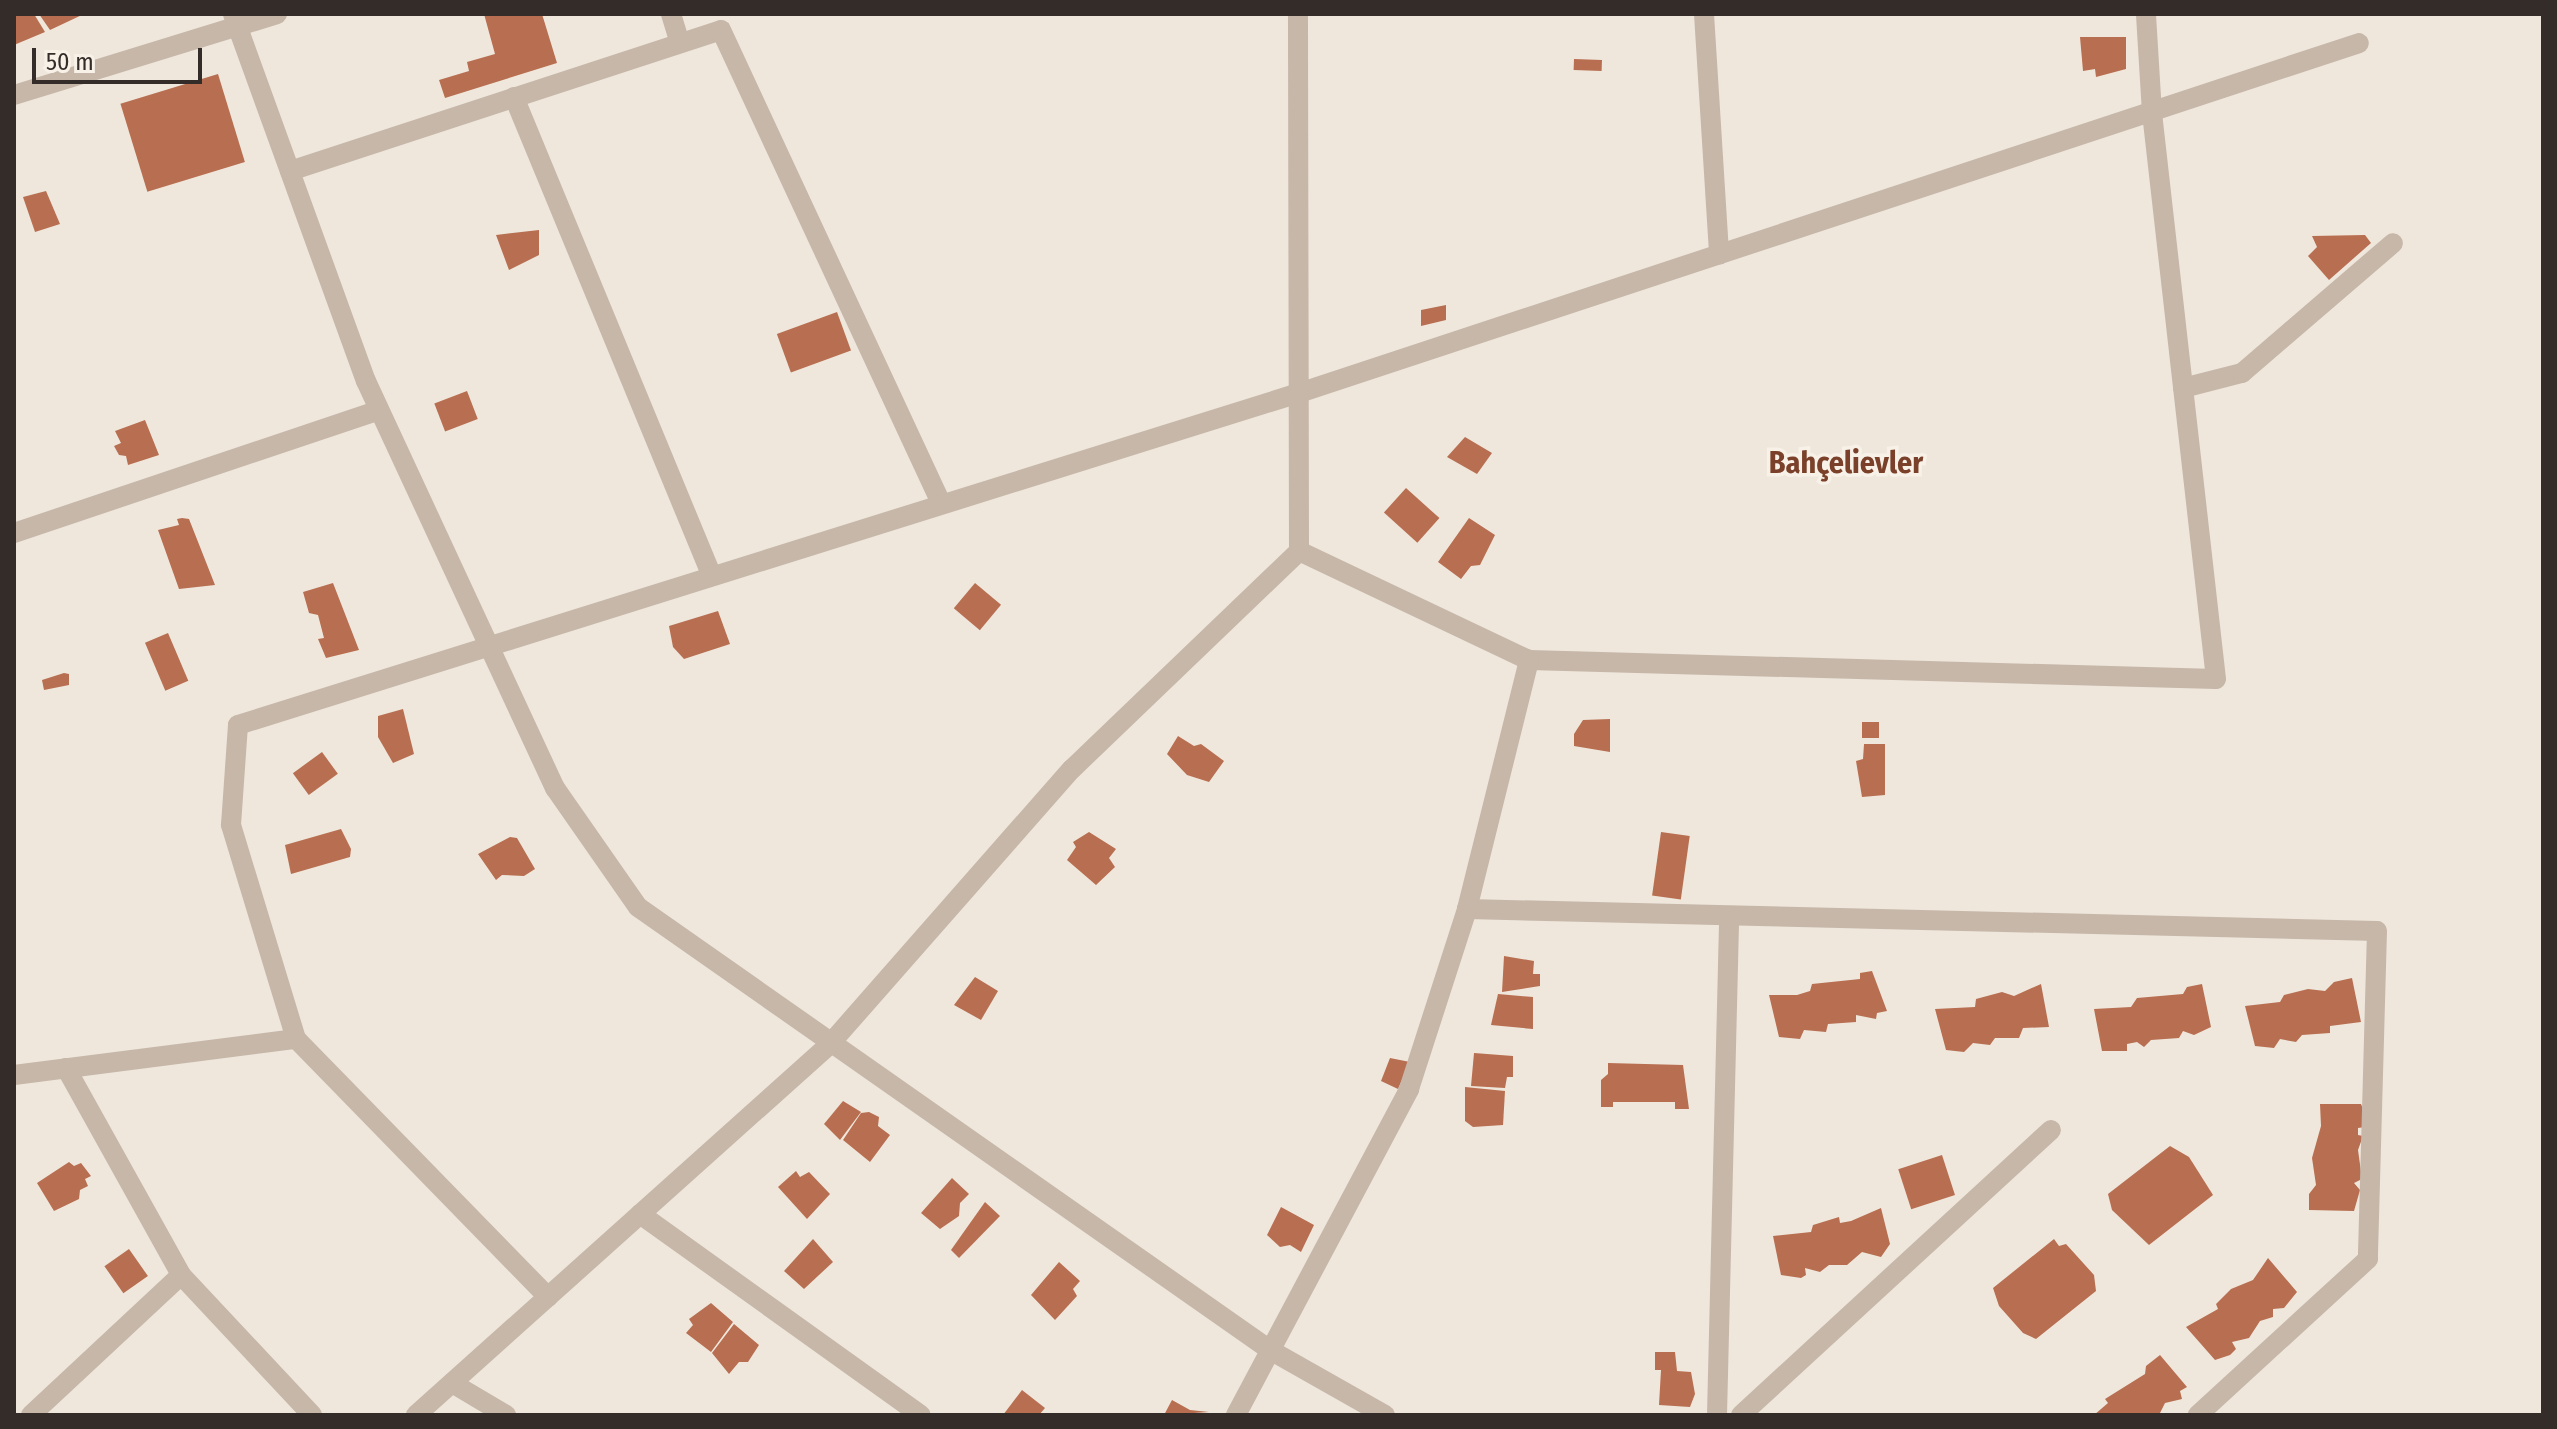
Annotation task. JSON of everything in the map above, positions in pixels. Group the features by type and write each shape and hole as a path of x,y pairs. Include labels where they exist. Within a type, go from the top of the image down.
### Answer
{"street":[{"path":"14,95 236,20 277,14"},
{"path":"671,14 680,43"},
{"path":"416,1415 830,1044 1072,769 1299,551 1298,14"},
{"path":"1704,14 1719,255"},
{"path":"1299,551 1529,660 2216,679 2152,113 2146,14"},
{"path":"236,20 379,410 555,788 638,907 1270,1350 1385,1415"},
{"path":"290,171 721,30 941,503"},
{"path":"548,1297 296,1039 231,825 238,725 488,643 1299,393 2359,43"},
{"path":"514,97 711,574"},
{"path":"2183,388 2242,373 2393,243"},
{"path":"14,533 379,410"},
{"path":"1236,1415 1409,1089 1467,909 1529,660"},
{"path":"1467,909 2377,931 2368,1259 2198,1415"},
{"path":"1717,1415 1729,916"},
{"path":"14,1075 296,1039"},
{"path":"66,1068 181,1275 312,1415"},
{"path":"1741,1415 2051,1130"},
{"path":"640,1214 918,1414"},
{"path":"31,1415 181,1275"},
{"path":"452,1383 506,1415"}],"building":[{"path":"14,14 34,14 45,32 14,45"},
{"path":"39,14 84,14 50,30"},
{"path":"484,14 542,14 557,63 445,98 439,80 469,71 467,62 495,54"},
{"path":"2080,37 2126,37 2126,69 2096,77 2095,69 2083,71"},
{"path":"1574,59 1602,60 1602,71 1574,70"},
{"path":"218,74 245,162 147,192 120,104"},
{"path":"46,191 60,224 35,232 23,197"},
{"path":"539,230 539,255 509,270 496,235"},
{"path":"2365,235 2371,243 2329,280 2308,256 2317,247 2312,236"},
{"path":"1446,305 1446,320 1421,326 1421,310"},
{"path":"837,312 851,351 791,372 777,334"},
{"path":"467,391 478,419 445,432 434,404"},
{"path":"145,420 159,455 128,465 126,456 119,455 114,446 121,443 115,431"},
{"path":"1465,437 1492,453 1477,474 1447,457"},
{"path":"1406,488 1439,518 1417,543 1384,513"},
{"path":"1469,518 1495,535 1480,565 1471,566 1461,579 1438,562"},
{"path":"177,519 189,519 215,585 179,589 158,530 179,525"},
{"path":"333,583 359,650 326,658 318,639 324,638 318,615 309,613 303,592"},
{"path":"975,583 1001,605 980,630 954,608"},
{"path":"718,611 730,644 684,659 673,647 669,626"},
{"path":"168,633 188,681 165,691 145,643"},
{"path":"69,674 69,685 44,690 42,680"},
{"path":"403,709 414,754 393,763 378,737 378,716"},
{"path":"1610,719 1610,752 1574,746 1574,734 1583,720"},
{"path":"1862,722 1879,722 1879,738 1862,738"},
{"path":"1178,736 1194,746 1201,744 1224,761 1209,782 1187,775 1167,754"},
{"path":"1864,744 1885,744 1885,795 1862,797 1856,761 1863,759"},
{"path":"322,752 338,774 309,795 293,773"},
{"path":"341,829 351,849 350,857 291,874 285,845"},
{"path":"1089,832 1116,849 1109,858 1115,867 1096,885 1067,860 1076,847 1073,842"},
{"path":"1661,832 1690,836 1681,899 1652,895"},
{"path":"510,837 517,838 535,869 524,876 502,875 496,880 478,854"},
{"path":"1504,956 1534,961 1533,974 1540,974 1540,986 1502,992"},
{"path":"1872,971 1887,1011 1877,1013 1876,1019 1856,1015 1856,1022 1828,1024 1826,1032 1804,1030 1800,1039 1779,1037 1769,995 1797,995 1810,991 1812,984 1860,979 1860,973"},
{"path":"975,977 998,991 981,1020 954,1005"},
{"path":"2352,978 2361,1022 2330,1026 2330,1033 2302,1035 2296,1042 2280,1039 2274,1048 2255,1046 2245,1006 2280,1002 2284,995 2308,989 2325,991 2334,982"},
{"path":"2041,984 2049,1027 2023,1028 2019,1038 1995,1038 1990,1045 1973,1043 1964,1052 1946,1050 1935,1009 1975,1007 1976,999 2002,992 2014,996"},
{"path":"2202,984 2211,1027 2194,1035 2183,1031 2179,1038 2151,1040 2144,1047 2137,1042 2127,1044 2127,1051 2102,1051 2094,1009 2131,1007 2137,998 2183,994 2187,987"},
{"path":"1498,994 1533,997 1533,1029 1491,1025"},
{"path":"1474,1053 1513,1056 1513,1077 1507,1077 1505,1088 1471,1086"},
{"path":"1390,1058 1410,1062 1398,1089 1381,1081"},
{"path":"1608,1063 1683,1065 1689,1109 1675,1109 1675,1102 1613,1102 1613,1107 1601,1107 1601,1080 1608,1074"},
{"path":"1465,1087 1505,1091 1503,1125 1473,1127 1465,1121"},
{"path":"843,1101 861,1112 840,1140 824,1124"},
{"path":"2320,1104 2361,1104 2365,1114 2365,1127 2358,1128 2358,1135 2363,1136 2358,1150 2362,1179 2354,1183 2360,1190 2354,1211 2309,1210 2309,1194 2316,1185 2312,1158 2321,1126"},
{"path":"869,1112 879,1117 878,1126 890,1135 870,1162 843,1140 861,1113"},
{"path":"2170,1146 2189,1157 2213,1195 2149,1245 2112,1210 2108,1194"},
{"path":"1942,1155 1955,1195 1911,1209 1898,1169"},
{"path":"69,1162 74,1166 81,1163 91,1176 85,1179 88,1186 80,1190 79,1199 54,1211 37,1183"},
{"path":"796,1171 800,1177 809,1172 830,1194 807,1219 778,1187"},
{"path":"952,1178 969,1194 960,1203 959,1216 940,1229 921,1213"},
{"path":"985,1202 1000,1216 959,1258 951,1250"},
{"path":"1281,1207 1314,1225 1301,1252 1290,1245 1280,1247 1267,1235"},
{"path":"1881,1208 1890,1244 1881,1257 1862,1252 1847,1265 1829,1265 1820,1272 1805,1268 1806,1275 1801,1278 1781,1275 1773,1236 1811,1232 1813,1225 1839,1217 1840,1223 1851,1221"},
{"path":"813,1239 833,1262 804,1289 784,1271"},
{"path":"2054,1239 2059,1246 2066,1244 2094,1275 2096,1291 2036,1339 2023,1333 1999,1306 1993,1288"},
{"path":"129,1249 148,1276 123,1293 104,1266"},
{"path":"2268,1258 2297,1292 2284,1308 2273,1309 2273,1317 2260,1321 2249,1338 2232,1342 2236,1349 2230,1355 2215,1360 2186,1327 2218,1309 2216,1304 2231,1289 2253,1280"},
{"path":"1059,1262 1080,1281 1073,1289 1077,1296 1055,1320 1031,1295"},
{"path":"711,1303 733,1322 711,1352 686,1333 693,1325 689,1319"},
{"path":"734,1324 759,1345 748,1362 739,1362 729,1374 712,1353"},
{"path":"1655,1352 1675,1352 1677,1371 1691,1372 1695,1394 1690,1407 1659,1405 1661,1370 1655,1370"},
{"path":"2160,1355 2187,1387 2180,1391 2182,1399 2165,1403 2159,1415 2094,1415 2108,1403 2105,1399 2145,1374 2146,1366"},
{"path":"1022,1390 1045,1408 1039,1415 1003,1415"},
{"path":"1172,1400 1190,1410 1209,1412 1164,1415"}],"district":[{"name":"Bahçelievler","path":"1846,463"}]}
